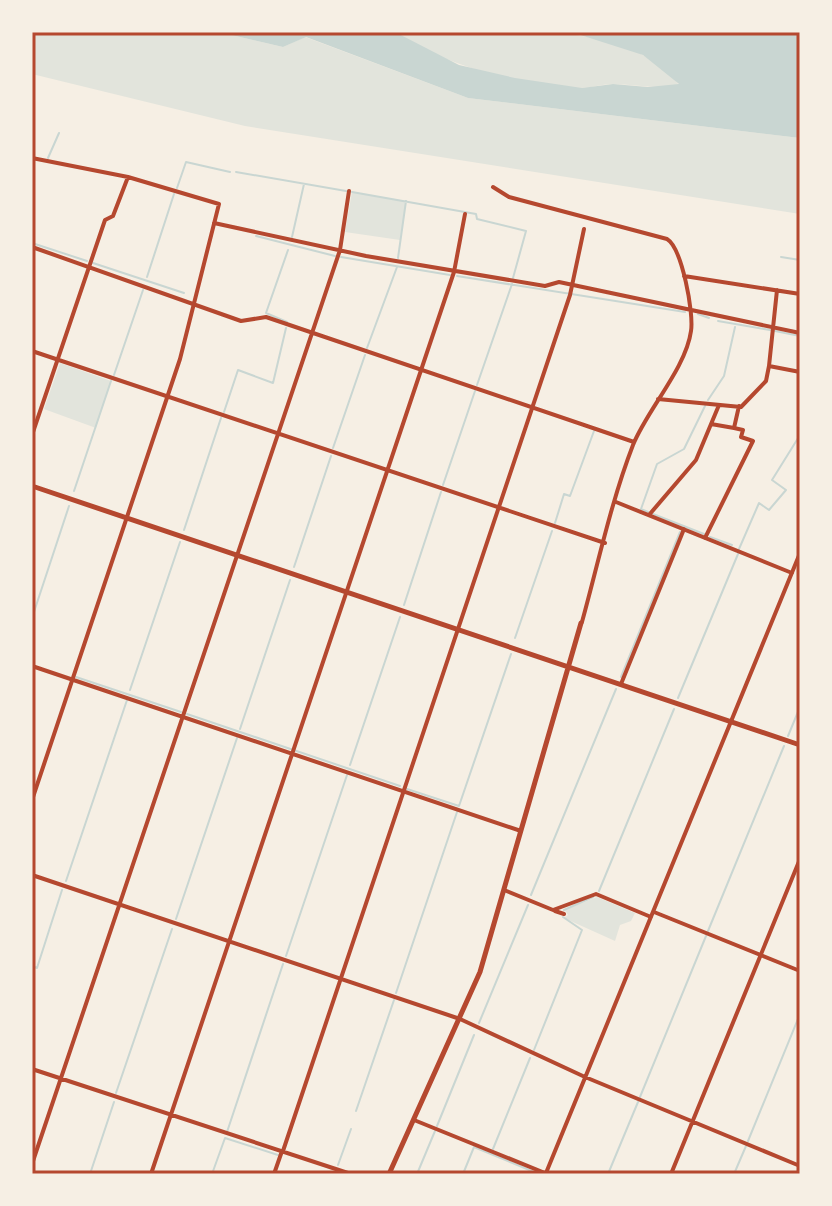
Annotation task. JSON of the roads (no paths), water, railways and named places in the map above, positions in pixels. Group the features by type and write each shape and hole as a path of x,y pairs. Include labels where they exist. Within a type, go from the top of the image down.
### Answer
{"street":[{"path":"32,158 128,177 219,204 169,396 32,800"},
{"path":"32,435 105,220 113,216 128,177"},
{"path":"389,1174 480,972 634,442 689,342 690,308 684,276 675,246 667,239 509,197 493,187"},
{"path":"32,1164 340,250 349,191"},
{"path":"151,1174 455,269 465,214"},
{"path":"214,223 340,250 545,286 559,282 572,289 690,308 720,318 800,333"},
{"path":"274,1174 572,289 584,229"},
{"path":"32,247 195,302 241,321 266,317 634,442"},
{"path":"684,276 800,294"},
{"path":"734,428 739,406 766,381 777,290"},
{"path":"32,351 605,543"},
{"path":"769,366 800,372"},
{"path":"658,399 739,406"},
{"path":"649,515 696,460 719,405"},
{"path":"705,538 753,441 741,437 743,430 711,424"},
{"path":"32,486 800,745"},
{"path":"616,502 792,573"},
{"path":"621,684 684,529"},
{"path":"414,1120 547,1174 800,553"},
{"path":"32,666 294,751 521,831"},
{"path":"671,1174 800,859"},
{"path":"32,875 460,1019 585,1077 800,1166 797,1174"},
{"path":"504,890 564,914"},
{"path":"553,910 596,894 800,971"},
{"path":"32,1069 351,1174"}],"waterway":[{"path":"48,158 59,133"},
{"path":"177,188 186,162 230,172"},
{"path":"236,172 346,191"},
{"path":"292,237 304,184"},
{"path":"352,192 476,214 477,219 526,231 513,278"},
{"path":"147,277 174,194"},
{"path":"398,258 406,201"},
{"path":"256,236 335,256"},
{"path":"32,243 87,261"},
{"path":"287,322 266,313 288,250"},
{"path":"341,257 450,275"},
{"path":"781,257 800,260"},
{"path":"93,263 184,293"},
{"path":"367,348 397,267"},
{"path":"457,276 685,312"},
{"path":"477,385 512,284"},
{"path":"114,375 143,290"},
{"path":"698,314 709,318"},
{"path":"718,321 770,330"},
{"path":"708,400 724,376 735,327"},
{"path":"224,412 238,370 273,383 286,328"},
{"path":"775,331 800,336"},
{"path":"333,448 365,355"},
{"path":"74,491 111,381"},
{"path":"443,485 475,391"},
{"path":"648,512 641,509 657,464 684,449 705,406"},
{"path":"184,530 221,418"},
{"path":"555,523 564,494 570,496 594,431"},
{"path":"739,549 759,503 769,510 786,490 772,480 800,435"},
{"path":"294,567 331,456"},
{"path":"404,605 441,492"},
{"path":"32,618 69,506"},
{"path":"653,514 704,534"},
{"path":"515,638 552,531"},
{"path":"621,677 680,532"},
{"path":"710,537 732,545"},
{"path":"130,690 180,542"},
{"path":"678,698 738,554"},
{"path":"240,729 290,580"},
{"path":"350,765 400,617"},
{"path":"407,789 459,806 511,654"},
{"path":"76,677 181,712"},
{"path":"531,895 616,689"},
{"path":"66,881 127,700"},
{"path":"788,736 800,707"},
{"path":"599,891 674,709"},
{"path":"187,714 400,786"},
{"path":"176,919 237,738"},
{"path":"708,931 784,746"},
{"path":"286,956 347,775"},
{"path":"396,993 457,812"},
{"path":"32,966 37,968 62,890"},
{"path":"564,910 593,897"},
{"path":"479,1023 528,905"},
{"path":"534,1050 582,930 563,917"},
{"path":"116,1093 172,929"},
{"path":"640,1097 706,936"},
{"path":"227,1132 283,964"},
{"path":"356,1111 394,1000"},
{"path":"748,1141 800,1014"},
{"path":"437,1126 474,1035"},
{"path":"493,1149 530,1058"},
{"path":"90,1174 114,1102"},
{"path":"608,1174 638,1102"},
{"path":"338,1165 351,1129"},
{"path":"417,1174 435,1131"},
{"path":"212,1174 225,1138 278,1155"},
{"path":"734,1174 746,1146"},
{"path":"463,1174 474,1147 539,1174"}]}
